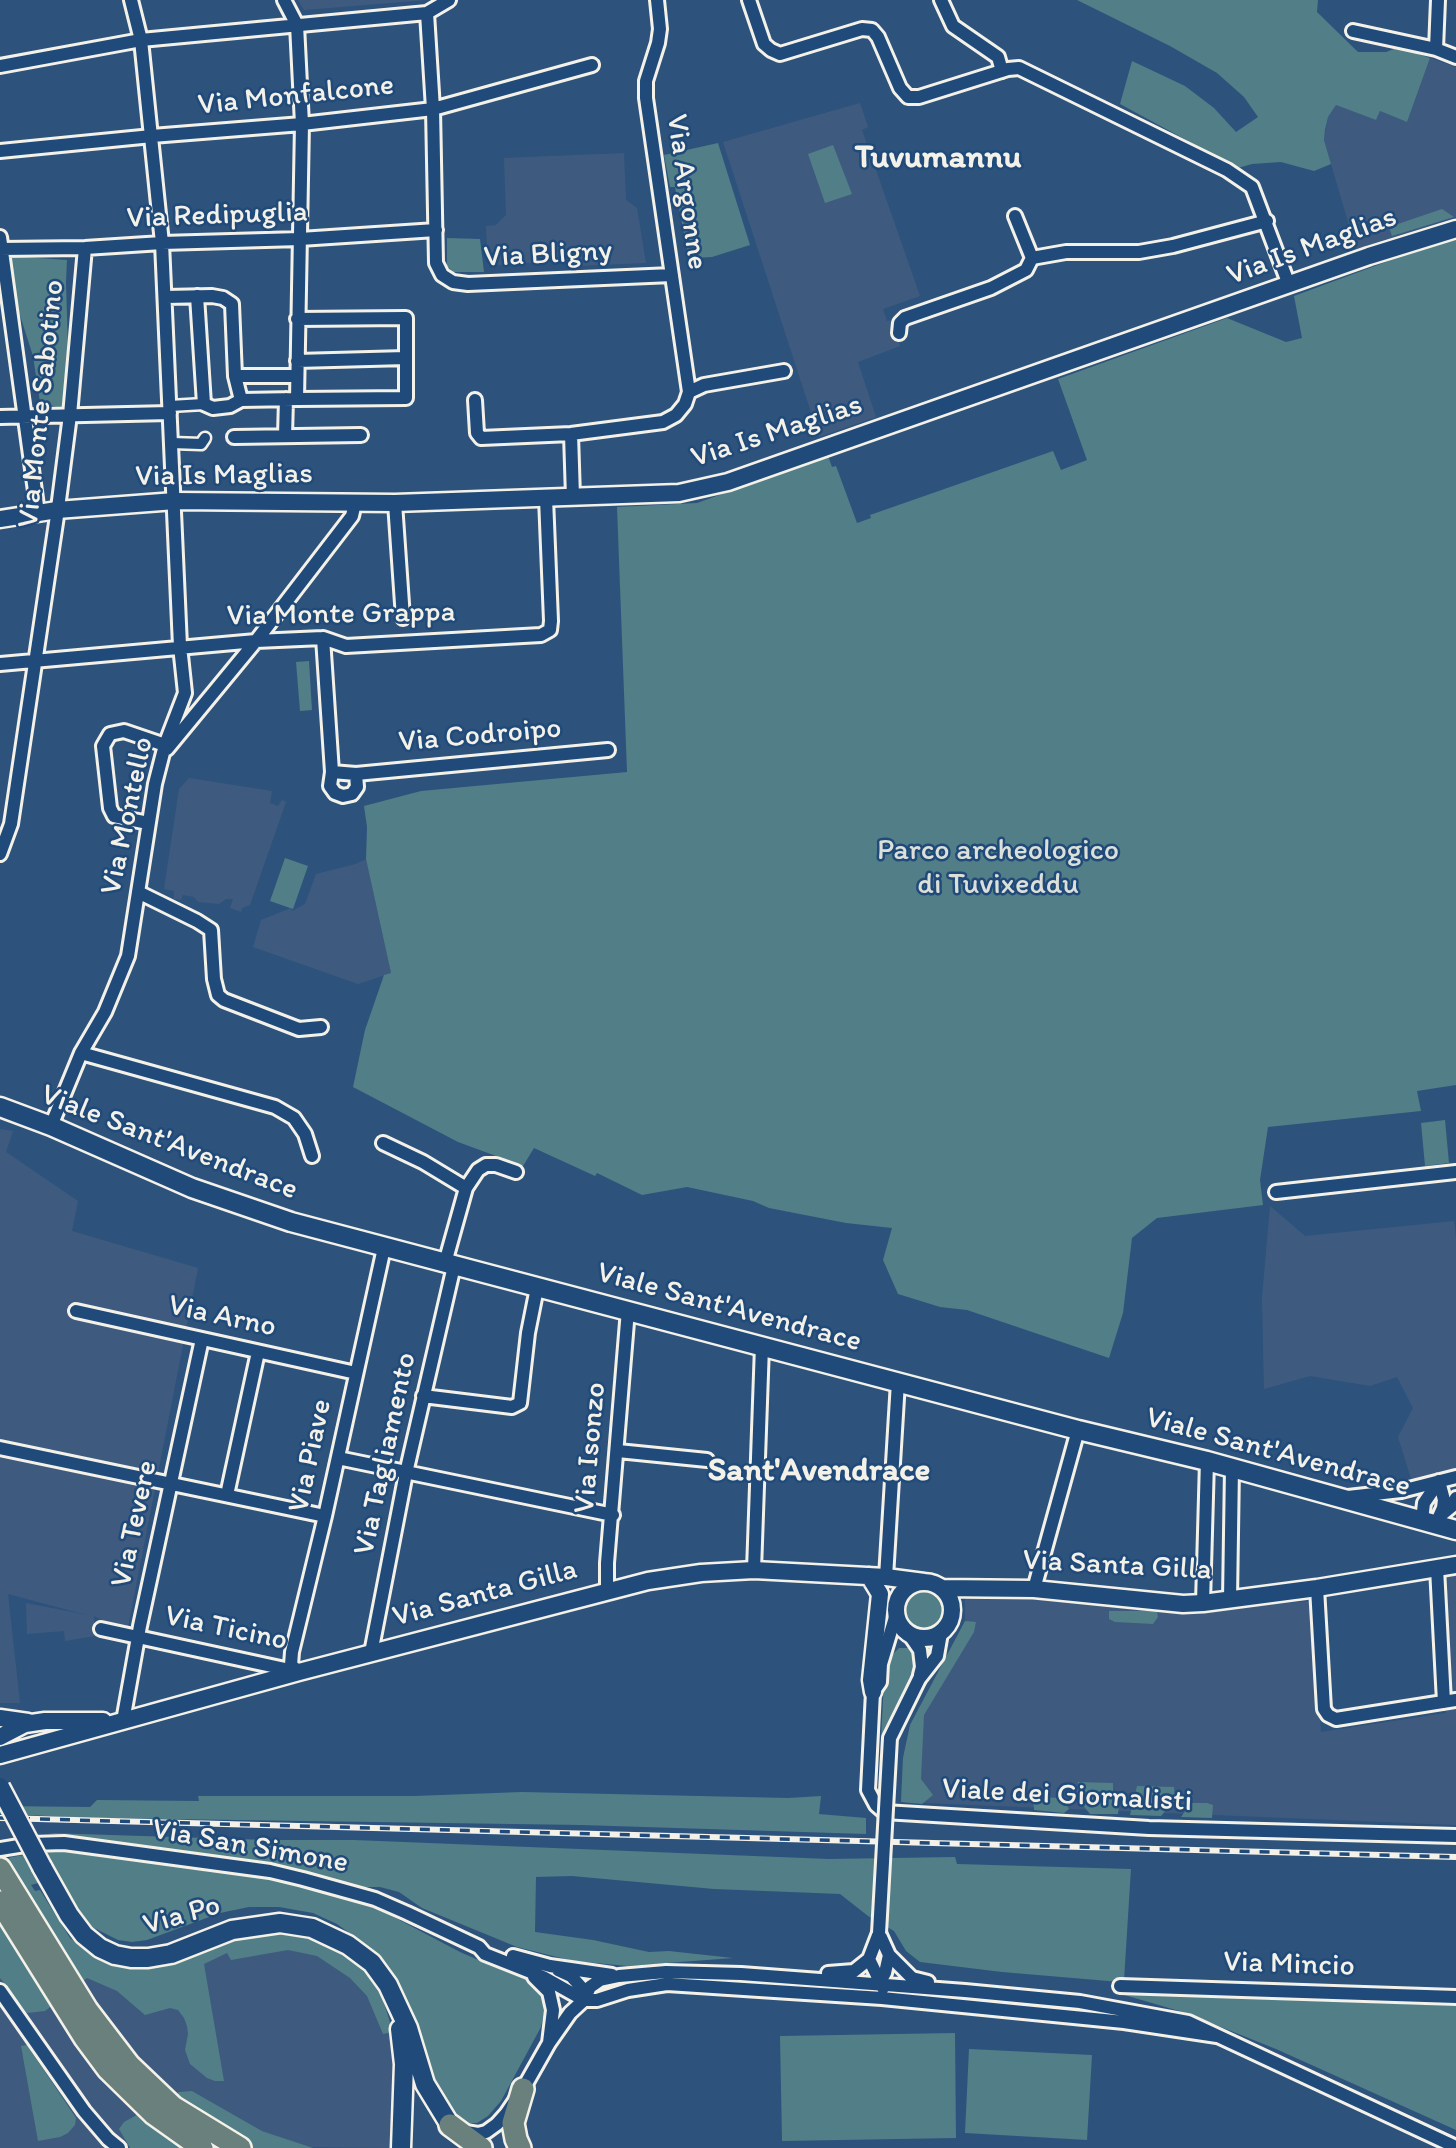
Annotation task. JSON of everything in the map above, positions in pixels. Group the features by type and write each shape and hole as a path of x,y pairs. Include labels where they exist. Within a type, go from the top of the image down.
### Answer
{"highway":[{"path":"0,1869 87,2010 129,2065 173,2106 240,2148"},
{"path":"0,1902 85,2038 108,2069 154,2114 202,2148"},
{"path":"520,2148 513,2123 523,2089"},
{"path":"450,2125 481,2148"}],"main road":[{"name":"Viale Sant'Avendrace","path":"0,1107 51,1126 192,1188 291,1222 1079,1430 1344,1497 1430,1520 1456,1530"},
{"name":"Via Po","path":"0,1787 69,1915 84,1935 100,1948 116,1955 148,1958 171,1954 232,1930 280,1923 334,1936 361,1954 380,1973 408,2028 425,2084 450,2125"},
{"name":"Via Po","path":"395,2003 404,2064 401,2148"}],"street":[{"name":"Via Montello","path":"51,1126 81,1053 105,1013 128,956 155,784 186,693 180,646 162,243 141,40 131,0"},
{"path":"284,0 297,25 302,124 297,361 285,436"},
{"path":"0,66 141,40 426,13 449,0"},
{"name":"Via Argonne","path":"657,0 660,29 646,81 646,98 689,392"},
{"path":"749,0 764,44 780,54 862,29 872,30 878,37 900,88 908,97 919,97 1019,68 1227,170 1252,187 1289,285"},
{"path":"941,0 953,26 998,57 1002,71"},
{"path":"1436,49 1437,0"},
{"path":"426,13 433,108 436,230"},
{"path":"1353,30 1436,49 1456,57"},
{"name":"Via Monfalcone","path":"0,151 302,124 433,108 592,65"},
{"path":"899,333 900,323 905,317 992,288 1026,270 1032,258 1015,216"},
{"path":"1032,258 1066,252 1139,252 1173,246 1267,221"},
{"name":"Via Is Maglias","path":"0,519 57,510 174,501 395,503 679,493 728,482 1401,245 1456,229"},
{"name":"Via Bligny","path":"436,230 436,264 442,275 453,282 468,284 672,275"},
{"name":"Via Redipuglia","path":"1,245 85,248 436,230"},
{"path":"1,245 38,513"},
{"name":"Via Monte Sabotino","path":"0,854 35,661 57,510 70,415 85,248"},
{"path":"197,296 204,404"},
{"path":"166,297 223,298 232,304 235,376 241,400"},
{"path":"0,417 170,410 204,404 213,408 230,406 241,400 406,398 406,318 298,319"},
{"path":"297,361 406,358"},
{"path":"475,400 477,433 481,438 571,434 663,422 676,415 685,404 689,392 704,385 784,371"},
{"path":"235,376 296,376"},
{"path":"571,434 573,497"},
{"path":"234,437 361,435"},
{"path":"172,443 201,444 205,438"},
{"name":"Via Monte Grappa","path":"0,664 180,646 323,638 346,646 541,635 550,630 546,498"},
{"path":"148,823 114,816 110,808 103,746 110,734 124,731 165,749 256,642 352,516 355,503"},
{"path":"395,503 403,618"},
{"path":"323,638 332,772 330,786 335,793 343,796 352,794 357,787 356,774"},
{"name":"Via Codroipo","path":"332,772 356,774 608,750"},
{"path":"138,892 211,930 214,979 218,995 223,1000 299,1029 321,1027"},
{"path":"81,1053 275,1107 294,1118 305,1134 312,1156"},
{"path":"383,1143 424,1162 466,1188 478,1170 486,1165 496,1165 516,1172"},
{"path":"1276,1192 1456,1172"},
{"name":"Via Tagliamento","path":"371,1653 450,1265 457,1215 466,1188"},
{"name":"Via Piave","path":"299,1672 291,1665 292,1652 326,1516 384,1248"},
{"path":"423,1396 512,1407 520,1403 527,1333 537,1288"},
{"name":"Via Isonzo","path":"607,1590 628,1310"},
{"name":"Via Arno","path":"76,1311 356,1373"},
{"name":"Via Tevere","path":"122,1721 202,1339"},
{"path":"754,1570 762,1346"},
{"path":"227,1495 258,1352"},
{"path":"886,1577 898,1382"},
{"path":"1034,1589 1079,1430"},
{"path":"0,1448 326,1516"},
{"path":"618,1451 707,1460"},
{"path":"338,1458 613,1515"},
{"path":"1203,1603 1207,1461"},
{"path":"1230,1599 1232,1468"},
{"path":"1344,1497 1401,1491 1456,1477"},
{"path":"1430,1520 1424,1503 1439,1481"},
{"path":"1430,1520 1443,1508 1444,1500 1439,1481"},
{"path":"1430,1520 1452,1506 1456,1498"},
{"name":"Via Santa Gilla","path":"0,1755 607,1590 701,1573 754,1570 886,1577 924,1582 941,1588 1034,1589 1183,1604 1317,1588 1456,1565"},
{"path":"1317,1588 1324,1709 1328,1715 1336,1719 1450,1701 1437,1568"},
{"path":"869,1576 897,1607 903,1629 920,1650 922,1667 919,1679"},
{"path":"869,1576 880,1594 871,1680 873,1692"},
{"path":"897,1607 911,1585 924,1582"},
{"path":"741,1974 745,1969 838,1974 854,1971 869,1959 879,1933 890,1738 919,1679 937,1656 941,1633 951,1619 952,1610 947,1594 941,1588"},
{"name":"Viale dei Giornalisti","path":"897,1607 881,1664 880,1682 873,1692 868,1790 876,1805 884,1812 1157,1828 1456,1836"},
{"name":"Via Ticino","path":"101,1629 299,1672"},
{"path":"909,1634 925,1638 941,1633"},
{"path":"0,1718 34,1723"},
{"name":"Via Santa Gilla","path":"0,1737 18,1726 34,1723 122,1721"},
{"name":"Via San Simone","path":"0,1849 64,1843 270,1871 375,1899 479,1947 485,1954 521,1967 584,2000"},
{"path":"879,1933 889,1955 912,1978 938,1983 946,1989"},
{"name":"Via San Simone","path":"479,1947 489,1947 550,1966 619,1976"},
{"path":"812,1995 821,1989 866,1992 879,1984 889,1955"},
{"path":"869,1959 879,1984 886,1990 897,1994 944,1999 954,2006"},
{"path":"550,1966 571,1976 581,1987 584,2000"},
{"path":"521,1967 549,1992 553,2010 548,2043"},
{"path":"450,2125 478,2134 497,2124 523,2089 548,2043 570,2013 584,2000 590,1987 600,1980 619,1976 666,1972 741,1974 946,1989 1080,2002 1145,2012 1188,2022 1456,2147"},
{"path":"584,2000 597,2000 628,1990 667,1984 882,1998 1150,2025 1217,2036"},
{"name":"Via Mincio","path":"1120,1986 1456,1997"},
{"path":"0,1991 84,2111 119,2148"}],"shaded area":[{"path":"298,0 427,0 304,10"},
{"path":"1430,58 1456,67 1456,217 1356,249 1324,140 1328,117 1336,105 1376,120 1380,111 1407,122"},
{"path":"860,103 868,127 862,130 920,296 883,309 887,321 891,320 900,346 858,362 876,417 819,437 723,142"},
{"path":"624,153 626,200 637,208 646,263 576,266 568,260 488,266 486,226 496,225 506,215 504,158"},
{"path":"189,778 272,791 270,803 278,806 282,800 286,802 250,905 242,908 241,912 230,908 233,899 226,899 219,904 198,902 194,897 183,895 181,900 174,899 174,891 164,889 179,789"},
{"path":"366,859 391,973 358,984 253,947 261,920 291,908 292,911 305,904 316,874"},
{"path":"0,1129 13,1131 6,1152 78,1201 72,1231 198,1268 127,1632 94,1616 95,1636 65,1641 64,1631 27,1634 26,1603 87,1615 8,1594 20,1703 0,1703"},
{"path":"1270,1206 1305,1236 1454,1221 1456,1470 1412,1482 1398,1437 1413,1408 1397,1377 1370,1386 1310,1376 1264,1389 1262,1298"},
{"path":"1456,1573 1456,1825 901,1802 903,1758 910,1725 965,1621 965,1594 1215,1609 1311,1601 1321,1732 1446,1713 1433,1581"},
{"path":"12,1857 35,1891 40,1890 70,1938 100,1958 113,1962 248,1932 359,1964 382,1997 389,2018 397,2064 393,2148 308,2147 262,2131 192,2091 153,2119 127,2148 0,2148 0,1862"}],"green space":[{"path":"1077,0 1318,0 1317,12 1358,52 1386,52 1399,47 1430,58 1407,122 1380,111 1376,120 1336,105 1328,117 1324,140 1331,164 1314,171 1281,162 1238,168 1120,104 1132,61 1185,86 1214,108 1236,132 1258,117 1244,97 1217,73 1170,46"},
{"path":"718,143 750,245 712,257 693,258 687,249 675,187 670,187 664,155"},
{"path":"833,145 852,194 825,203 808,154"},
{"path":"1442,209 1454,217 1392,236 1389,227"},
{"path":"447,238 480,239 484,272 453,272 447,266"},
{"name":"Parco archeologico di Tuvixeddu","path":"1456,240 1456,1085 1417,1091 1421,1111 1268,1127 1260,1180 1263,1205 1157,1218 1132,1238 1123,1313 1109,1358 967,1310 940,1307 898,1294 883,1260 892,1228 846,1223 769,1208 753,1201 687,1187 642,1195 597,1173 595,1176 534,1148 523,1166 458,1142 353,1087 365,1030 384,975 391,973 366,859 367,827 364,806 421,791 627,772 617,507 697,503 828,456 832,467 836,466 857,523 871,518 870,515 1053,451 1061,470 1087,460 1058,379 1227,318 1286,342 1302,338 1294,296 1437,243"},
{"path":"10,256 67,260 68,349 62,408 40,403 33,356 17,306"},
{"path":"309,661 312,710 300,711 296,662"},
{"path":"285,858 308,866 293,909 270,901"},
{"path":"1445,1120 1449,1163 1425,1166 1421,1123"},
{"path":"925,1590 933,1591 939,1596 944,1602 944,1618 939,1624 933,1629 925,1630 917,1629 911,1624 906,1618 905,1610 906,1602 911,1596 917,1591"},
{"path":"1109,1611 1157,1611 1158,1617 1153,1624 1115,1622 1109,1619"},
{"path":"965,1621 976,1622 974,1632 924,1715 921,1779 933,1795 922,1804 901,1802 903,1758 910,1725"},
{"path":"899,1648 912,1651 916,1662 881,1739 884,1680 890,1657"},
{"path":"1078,1782 1113,1783 1113,1795 1119,1805 1118,1814 1090,1814 1077,1798"},
{"path":"1137,1786 1174,1787 1175,1800 1161,1816 1130,1815"},
{"path":"522,1792 788,1798 821,1796 819,1814 866,1818 866,1834 581,1825 97,1818 0,1814 0,1806 90,1807 97,1800 199,1801 198,1796 414,1796"},
{"path":"1033,1797 1062,1798 1069,1809 1064,1813 1034,1810"},
{"path":"1191,1803 1213,1805 1212,1818 1181,1817"},
{"path":"48,1833 354,1840 829,1859 955,1857 957,1864 1131,1869 1124,1980 1120,1982 1002,1972 920,1962 906,1951 894,1931 868,1916 840,1894 714,1889 572,1876 536,1877 535,1932 593,1940 649,1952 669,1951 733,1958 628,1966 573,1961 517,1947 422,1908 399,1892 380,1887 362,1887 278,1866"},
{"path":"75,1850 285,1881 371,1905 460,1952 497,1968 515,1970 527,1978 542,1995 544,2013 541,2027 501,2101 488,2116 477,2123 464,2123 455,2117 432,2084 418,2031 404,1996 389,1970 370,1948 337,1924 313,1913 279,1907 249,1907 220,1913 147,1940 118,1940 90,1926 78,1911 60,1877 31,1885 35,1891 40,1890 70,1938 100,1958 113,1962 218,1942 266,1929 305,1933 343,1952 370,1977 382,1997 393,2032 383,2034 367,1996 350,1978 317,1956 288,1950 231,1960 227,1953 204,1964 224,2081 207,2078 190,2064 185,2050 187,2026 178,2010 170,2008 145,2015 117,1991 87,1978 45,2011 27,2013 0,1978 0,1862 12,1857"},
{"path":"1121,1994 1456,2006 1456,2130 1276,2049 1186,2013"},
{"path":"955,2033 956,2138 782,2141 780,2036"},
{"path":"27,2045 76,2118 75,2125 60,2137 38,2141 21,2046"},
{"path":"969,2049 1092,2055 1087,2140 965,2133"},
{"path":"192,2091 262,2131 313,2148 130,2148 119,2129 124,2122 179,2092"}],"railway":[{"path":"0,1818 1456,1857"}],"district":[{"name":"Tuvumannu","path":"938,159"},
{"name":"Sant'Avendrace","path":"819,1472"}]}
